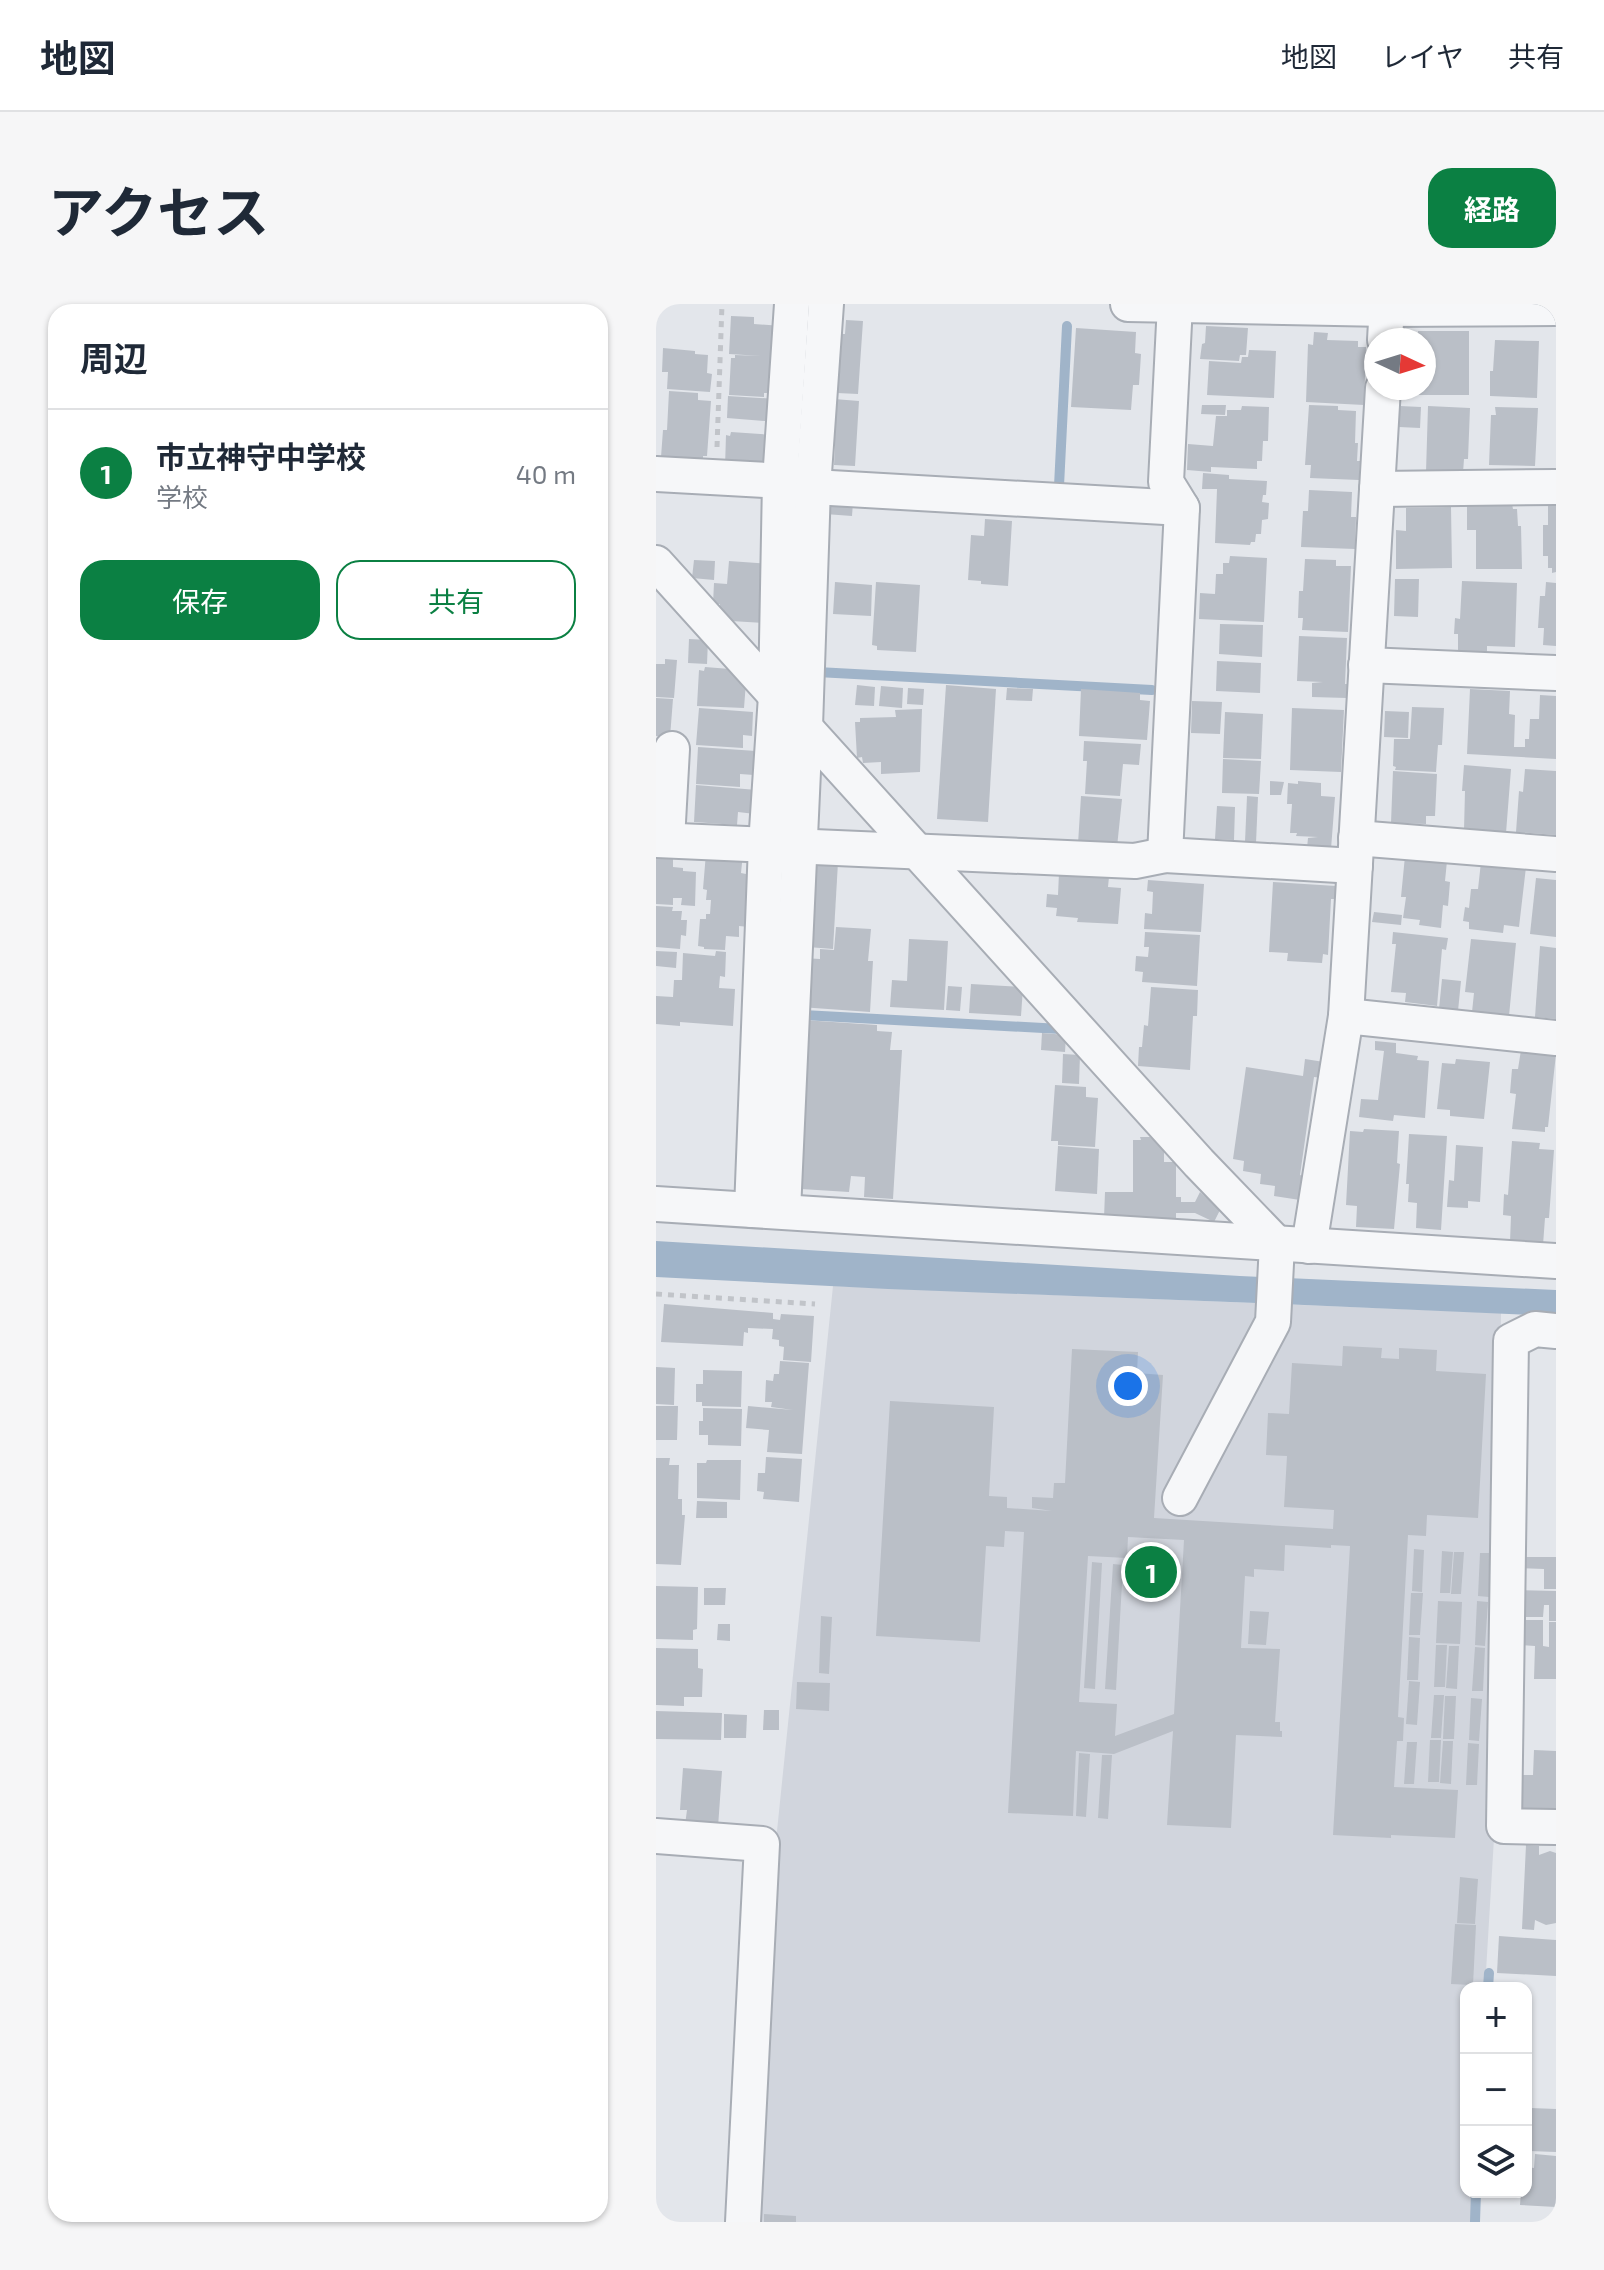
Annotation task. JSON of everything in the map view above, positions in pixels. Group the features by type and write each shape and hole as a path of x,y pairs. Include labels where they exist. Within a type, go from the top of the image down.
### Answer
{"street":[{"path":"783,845 805,727 800,483 792,304"},
{"path":"768,1210 783,845 776,696 800,483 826,304"},
{"path":"1128,304 1387,318 1556,308"},
{"path":"1165,855 1182,508 1166,482 1175,305"},
{"path":"1180,1498 1273,1322 1346,1016 1382,400"},
{"path":"656,474 1182,508"},
{"path":"1377,489 1556,487"},
{"path":"656,563 1199,1163 1287,1254"},
{"path":"1366,665 1556,673"},
{"path":"672,749 661,840 1135,861 1165,855 1356,852 1556,854"},
{"path":"1346,1016 1556,1038"},
{"path":"656,1204 768,1210 1287,1254 1556,1261"},
{"path":"1556,1331 1535,1329 1511,1341 1504,1826 1556,1827"},
{"path":"656,1836 762,1844 743,2222"}],"path":[{"path":"716,478 722,304"},
{"path":"656,1294 815,1304"}],"shaded area":[{"path":"833,1286 1501,1313 1494,1838 1485,1982 1460,1982 1460,2198 1473,2198 1471,2222 757,2222 777,1831"}],"water":[{"path":"656,1241 1240,1276 1556,1290 1556,1316 656,1277"}],"building":[{"path":"731,316 754,317 754,324 782,326 770,393 764,393 764,397 729,395 731,358 735,355 761,356 729,354"},
{"path":"846,320 863,321 858,394 837,393 838,376 833,376 836,334 845,334"},
{"path":"1206,326 1248,328 1246,355 1240,355 1239,361 1200,359"},
{"path":"1076,328 1136,332 1135,353 1141,354 1139,385 1133,385 1131,410 1071,407"},
{"path":"1436,331 1469,331 1469,395 1436,395"},
{"path":"1314,332 1328,333 1327,340 1358,341 1358,347 1364,347 1364,405 1306,402 1308,344 1313,345"},
{"path":"1495,340 1539,341 1537,398 1490,396"},
{"path":"663,348 708,355 707,373 712,374 710,392 667,389 668,372 662,372"},
{"path":"1249,350 1276,351 1274,398 1207,395 1209,361 1241,363 1242,357 1248,357"},
{"path":"669,391 698,393 698,400 711,401 707,456 703,456 703,460 661,457 663,430 667,430"},
{"path":"728,396 778,399 776,422 727,418"},
{"path":"834,399 859,401 855,466 834,465 835,445 830,445"},
{"path":"1202,405 1226,405 1225,415 1201,414"},
{"path":"1309,405 1338,406 1338,410 1356,411 1359,480 1310,478 1311,465 1305,465"},
{"path":"1242,406 1269,407 1268,441 1263,441 1262,461 1257,461 1257,469 1211,467 1211,472 1187,470 1188,444 1213,446 1216,416 1227,416 1227,410 1241,410"},
{"path":"1400,406 1421,407 1420,428 1399,427"},
{"path":"1428,406 1470,408 1468,459 1464,459 1463,473 1426,472"},
{"path":"1495,407 1538,408 1535,466 1489,465 1491,415 1496,415"},
{"path":"731,432 774,435 772,464 725,467 726,435 730,436"},
{"path":"1203,473 1229,475 1229,479 1267,481 1262,502 1269,503 1268,519 1262,520 1261,534 1256,534 1255,542 1250,545 1215,543 1217,489 1202,489"},
{"path":"1309,490 1352,492 1351,517 1356,517 1355,549 1301,547 1303,511 1308,511"},
{"path":"826,500 853,502 852,516 825,514"},
{"path":"1467,502 1512,504 1513,509 1517,509 1518,526 1521,526 1522,569 1476,569 1476,530 1467,530"},
{"path":"1548,503 1556,503 1556,572 1552,573 1552,568 1548,568 1548,556 1543,556 1543,525 1548,525"},
{"path":"1451,507 1452,568 1396,569 1396,530 1406,531 1406,508"},
{"path":"985,519 1012,521 1008,586 968,580 971,535 984,536"},
{"path":"1230,556 1267,558 1264,622 1199,619 1200,593 1215,594 1216,574 1223,574 1223,563 1229,563"},
{"path":"1305,559 1336,560 1336,566 1351,566 1348,632 1302,630 1303,618 1298,618 1299,591 1303,591"},
{"path":"694,560 715,561 714,580 692,578"},
{"path":"729,561 771,564 766,623 731,621 719,610 720,604 713,604 714,583 727,584"},
{"path":"1395,579 1419,579 1418,617 1394,616"},
{"path":"1462,581 1517,583 1515,647 1487,646 1487,652 1458,651 1458,634 1454,634 1455,618 1460,619"},
{"path":"835,582 872,585 871,616 833,614"},
{"path":"876,582 920,585 916,652 877,650 877,646 872,645"},
{"path":"1546,582 1556,583 1556,646 1543,645 1544,628 1538,628 1540,596 1545,596"},
{"path":"1220,624 1263,625 1262,657 1219,654"},
{"path":"1299,636 1347,638 1347,698 1312,697 1312,683 1323,682 1297,681"},
{"path":"689,639 708,640 707,664 688,663"},
{"path":"665,659 677,660 674,698 656,697 656,664 665,664"},
{"path":"1217,661 1261,663 1260,693 1216,691"},
{"path":"705,667 739,673 738,681 746,682 744,708 697,706 699,670 704,671"},
{"path":"857,685 875,687 874,706 855,705"},
{"path":"946,685 996,689 988,822 937,819"},
{"path":"881,686 903,688 902,708 879,706"},
{"path":"908,688 924,689 923,705 907,704"},
{"path":"1007,688 1033,689 1032,701 1006,700"},
{"path":"1081,689 1140,693 1140,700 1150,701 1147,740 1079,736"},
{"path":"1470,689 1510,691 1509,714 1515,715 1514,747 1525,747 1525,739 1529,739 1530,719 1539,719 1540,695 1556,696 1556,759 1467,754"},
{"path":"656,698 673,699 670,737 656,736"},
{"path":"1192,701 1222,702 1220,734 1191,733"},
{"path":"1412,707 1444,708 1442,745 1438,745 1436,772 1395,770 1393,766 1394,739 1410,739"},
{"path":"699,708 753,712 752,736 743,735 743,748 696,745"},
{"path":"1292,708 1344,710 1341,772 1290,770"},
{"path":"922,709 920,772 881,774 881,762 863,763 862,757 857,758 855,722 860,722 860,718 896,717 895,710"},
{"path":"1385,711 1409,712 1408,738 1384,737"},
{"path":"1225,712 1263,714 1261,759 1223,758"},
{"path":"1084,741 1141,744 1139,765 1123,764 1120,796 1085,794 1087,761 1083,761"},
{"path":"698,747 756,751 754,775 740,774 740,787 696,784"},
{"path":"1223,759 1261,761 1259,794 1222,793"},
{"path":"1464,765 1511,769 1506,833 1464,830"},
{"path":"1525,769 1556,771 1556,835 1516,832 1519,791 1523,792"},
{"path":"1393,771 1437,774 1435,816 1426,816 1426,824 1391,823"},
{"path":"1270,781 1284,782 1281,795 1270,795"},
{"path":"1298,781 1321,783 1321,796 1335,797 1331,849 1307,848 1308,838 1318,837 1290,833 1292,804 1287,804 1288,783 1298,784"},
{"path":"696,785 757,790 755,814 738,812 737,825 694,822"},
{"path":"1081,796 1122,799 1117,847 1078,844"},
{"path":"1247,796 1258,797 1256,843 1245,842"},
{"path":"1217,806 1235,807 1234,840 1215,839"},
{"path":"656,850 673,851 673,867 696,872 695,906 681,905 682,898 673,898 673,905 656,904"},
{"path":"706,853 743,853 741,873 746,874 746,879 752,879 749,927 739,926 739,937 726,936 725,950 698,946 700,919 706,919 706,914 710,914 711,900 706,900 707,890 703,889"},
{"path":"1405,856 1447,861 1445,881 1450,882 1448,906 1443,905 1441,928 1419,925 1420,920 1403,918 1406,897 1401,897"},
{"path":"814,860 838,862 833,949 808,947"},
{"path":"1481,862 1526,867 1519,927 1504,925 1503,933 1469,929 1469,922 1463,921 1465,907 1469,908 1471,889 1478,889"},
{"path":"1059,873 1109,877 1108,887 1121,888 1118,924 1077,922 1078,918 1056,916 1057,908 1046,907 1047,894 1058,895"},
{"path":"1536,878 1556,880 1556,937 1530,934"},
{"path":"1148,880 1204,884 1201,932 1144,929 1145,913 1152,914 1153,892 1147,891"},
{"path":"1273,882 1336,886 1335,899 1331,899 1328,955 1323,954 1322,963 1287,961 1288,953 1269,952"},
{"path":"656,906 682,911 681,920 687,920 686,936 681,935 680,949 656,947"},
{"path":"1374,912 1402,915 1401,925 1372,922"},
{"path":"836,927 871,929 868,961 873,961 870,1012 800,1007 803,958 820,959 820,949 834,950"},
{"path":"1145,932 1200,935 1197,986 1142,982 1143,972 1135,971 1136,956 1148,957 1149,947 1144,947"},
{"path":"1393,932 1448,938 1446,950 1442,949 1437,1006 1405,1002 1406,993 1391,992 1396,944 1392,944"},
{"path":"909,939 948,941 944,1010 890,1007 892,980 907,981"},
{"path":"1471,939 1516,943 1509,1016 1472,1012 1474,993 1465,992"},
{"path":"1540,946 1556,948 1556,1019 1535,1017"},
{"path":"656,951 677,952 676,968 656,966"},
{"path":"716,951 726,952 725,977 720,976 719,988 735,989 733,1026 680,1022 680,1026 656,1024 656,996 673,997 674,980 682,980 683,953 715,956"},
{"path":"1442,979 1461,981 1458,1011 1439,1009"},
{"path":"971,984 1023,987 1021,1016 969,1013"},
{"path":"948,986 962,987 960,1011 946,1010"},
{"path":"1151,987 1198,990 1190,1070 1138,1066 1144,1025 1148,1026"},
{"path":"803,1020 877,1025 877,1031 892,1032 890,1050 902,1050 893,1199 864,1197 865,1177 851,1176 849,1192 801,1189 802,1172 793,1172"},
{"path":"1042,1033 1066,1035 1065,1052 1041,1050"},
{"path":"1375,1041 1396,1043 1396,1053 1429,1061 1425,1118 1394,1115 1393,1121 1359,1117 1361,1099 1378,1100 1384,1051 1375,1050"},
{"path":"1521,1050 1556,1054 1545,1132 1512,1129 1516,1094 1510,1093 1512,1069 1518,1069"},
{"path":"1063,1054 1080,1055 1079,1084 1062,1083"},
{"path":"1305,1059 1324,1062 1322,1078 1314,1077 1300,1175 1303,1176 1300,1200 1274,1196 1275,1186 1260,1184 1261,1174 1243,1171 1244,1161 1233,1159 1246,1067 1303,1076"},
{"path":"1456,1059 1490,1062 1484,1119 1450,1116 1450,1110 1437,1109 1442,1063 1455,1064"},
{"path":"1055,1085 1086,1087 1086,1097 1098,1098 1095,1147 1058,1145 1058,1141 1051,1141"},
{"path":"1364,1129 1399,1131 1397,1163 1400,1164 1394,1229 1356,1227 1357,1206 1346,1205 1350,1131 1363,1132"},
{"path":"1409,1134 1447,1136 1441,1230 1416,1228 1417,1203 1408,1202 1409,1184 1406,1184"},
{"path":"1140,1137 1150,1137 1164,1149 1164,1162 1176,1162 1176,1197 1181,1197 1181,1202 1195,1202 1200,1192 1220,1210 1214,1222 1195,1213 1176,1213 1176,1219 1104,1218 1105,1192 1133,1192 1133,1140 1141,1140"},
{"path":"1512,1141 1540,1143 1539,1149 1554,1150 1549,1218 1545,1218 1543,1245 1510,1242 1511,1216 1503,1215 1504,1194 1508,1195"},
{"path":"1456,1145 1483,1147 1480,1202 1468,1201 1468,1208 1447,1207 1449,1180 1454,1181"},
{"path":"1058,1146 1099,1149 1097,1194 1055,1191"},
{"path":"664,1304 773,1313 773,1319 780,1320 781,1314 814,1316 811,1362 783,1360 784,1347 779,1346 779,1340 772,1339 773,1329 748,1328 748,1333 744,1332 743,1346 661,1342"},
{"path":"1343,1346 1382,1348 1381,1358 1399,1359 1399,1348 1437,1350 1436,1371 1486,1374 1478,1518 1427,1515 1426,1536 1408,1535 1398,1717 1404,1718 1403,1741 1397,1741 1394,1787 1458,1790 1455,1838 1333,1835 1350,1546 1285,1545 1284,1571 1254,1569 1254,1577 1245,1576 1241,1648 1280,1649 1275,1722 1280,1722 1282,1737 1236,1735 1231,1828 1167,1825 1173,1731 1114,1754 1076,1751 1073,1816 1008,1813 1024,1532 1005,1531 1004,1547 986,1546 980,1642 876,1636 890,1401 994,1407 989,1496 1007,1497 1007,1508 1052,1511 1032,1508 1032,1497 1053,1498 1054,1483 1065,1483 1072,1349 1138,1352 1137,1373 1163,1375 1154,1518 1333,1529 1334,1510 1284,1507 1287,1456 1266,1455 1268,1413 1289,1414 1292,1363 1342,1366","holes":["1128,1537 1184,1540 1174,1714 1115,1736 1117,1704 1079,1702 1088,1556 1127,1558"]},
{"path":"780,1361 809,1363 802,1454 767,1452 769,1430 746,1428 748,1406 793,1410 771,1407 772,1402 765,1402 766,1380 773,1381 774,1374 779,1374"},
{"path":"656,1367 675,1368 674,1405 656,1404"},
{"path":"703,1370 742,1371 741,1407 702,1406 702,1402 696,1402 696,1384 703,1384"},
{"path":"656,1406 678,1406 677,1440 656,1440"},
{"path":"703,1408 742,1409 741,1446 708,1445 708,1435 699,1435"},
{"path":"766,1457 802,1459 799,1502 763,1499 764,1492 757,1491 758,1473 765,1473"},
{"path":"656,1458 670,1458 669,1465 679,1465 678,1499 682,1499 682,1515 685,1515 681,1565 656,1564"},
{"path":"707,1460 741,1460 740,1500 697,1498 697,1463 706,1463"},
{"path":"697,1501 727,1502 727,1518 696,1518"},
{"path":"1414,1549 1424,1550 1422,1592 1412,1591"},
{"path":"1442,1551 1453,1552 1450,1593 1440,1593"},
{"path":"1454,1552 1464,1552 1461,1594 1451,1594"},
{"path":"1480,1553 1491,1553 1489,1597 1478,1596"},
{"path":"1519,1557 1556,1557 1556,1589 1544,1589 1544,1569 1519,1568"},
{"path":"1092,1562 1102,1563 1095,1689 1084,1688"},
{"path":"1113,1564 1123,1565 1116,1690 1105,1689"},
{"path":"656,1586 698,1587 697,1629 693,1630 693,1640 656,1639"},
{"path":"704,1588 726,1588 725,1605 704,1605"},
{"path":"1519,1590 1556,1591 1556,1621 1549,1621 1549,1605 1544,1605 1543,1617 1518,1617"},
{"path":"1411,1593 1423,1593 1420,1635 1409,1635"},
{"path":"1438,1601 1462,1602 1460,1644 1436,1643"},
{"path":"1477,1601 1488,1602 1485,1646 1475,1645"},
{"path":"1250,1611 1269,1612 1266,1645 1248,1644"},
{"path":"821,1616 832,1617 829,1674 819,1673"},
{"path":"1519,1620 1543,1620 1543,1646 1549,1647 1549,1622 1556,1622 1556,1679 1534,1679 1535,1646 1518,1645"},
{"path":"718,1624 730,1624 730,1641 717,1640"},
{"path":"1409,1637 1420,1638 1418,1680 1407,1680"},
{"path":"1436,1645 1447,1645 1445,1687 1434,1687"},
{"path":"1449,1646 1459,1646 1457,1689 1446,1688"},
{"path":"1475,1647 1485,1648 1483,1691 1472,1691"},
{"path":"656,1648 698,1649 698,1668 703,1669 702,1697 684,1697 684,1706 656,1705"},
{"path":"1409,1681 1420,1682 1417,1725 1406,1724"},
{"path":"797,1682 830,1683 829,1711 796,1709"},
{"path":"1434,1695 1444,1695 1441,1738 1431,1738"},
{"path":"1445,1696 1456,1696 1454,1739 1443,1739"},
{"path":"1471,1698 1482,1699 1479,1741 1469,1740"},
{"path":"764,1710 779,1710 779,1730 763,1730"},
{"path":"656,1711 722,1713 721,1740 656,1739"},
{"path":"724,1714 747,1715 746,1738 724,1738"},
{"path":"1430,1740 1441,1740 1439,1782 1428,1782"},
{"path":"1443,1741 1453,1741 1451,1784 1440,1783"},
{"path":"1407,1742 1417,1742 1414,1784 1404,1784"},
{"path":"1468,1743 1479,1744 1477,1785 1466,1785"},
{"path":"1534,1750 1556,1751 1556,1811 1521,1807 1522,1775 1533,1775"},
{"path":"1079,1753 1090,1754 1086,1817 1076,1816"},
{"path":"1102,1755 1112,1755 1108,1819 1098,1818"},
{"path":"683,1768 722,1771 718,1827 685,1825 687,1810 680,1810"},
{"path":"1526,1845 1539,1846 1539,1855 1550,1851 1556,1853 1556,1923 1546,1925 1535,1920 1534,1930 1522,1929"},
{"path":"1460,1877 1478,1879 1475,1924 1457,1923"},
{"path":"1455,1924 1476,1925 1473,1982 1451,1984"},
{"path":"1499,1936 1556,1940 1556,1976 1497,1973"},
{"path":"1532,2108 1556,2109 1556,2152 1532,2151"},
{"path":"1535,2154 1556,2156 1556,2207 1520,2205 1521,2198 1532,2198"},
{"path":"764,2214 796,2216 796,2222 764,2222"}],"waterway":[{"path":"1059,486 1067,326"},
{"path":"817,672 1152,690"},
{"path":"803,1015 1061,1029"},
{"path":"1488,1982 1489,1973"},
{"path":"1475,2222 1476,2198"}],"place":[{"name":"市立神守中学校","path":"1151,1572"}]}
